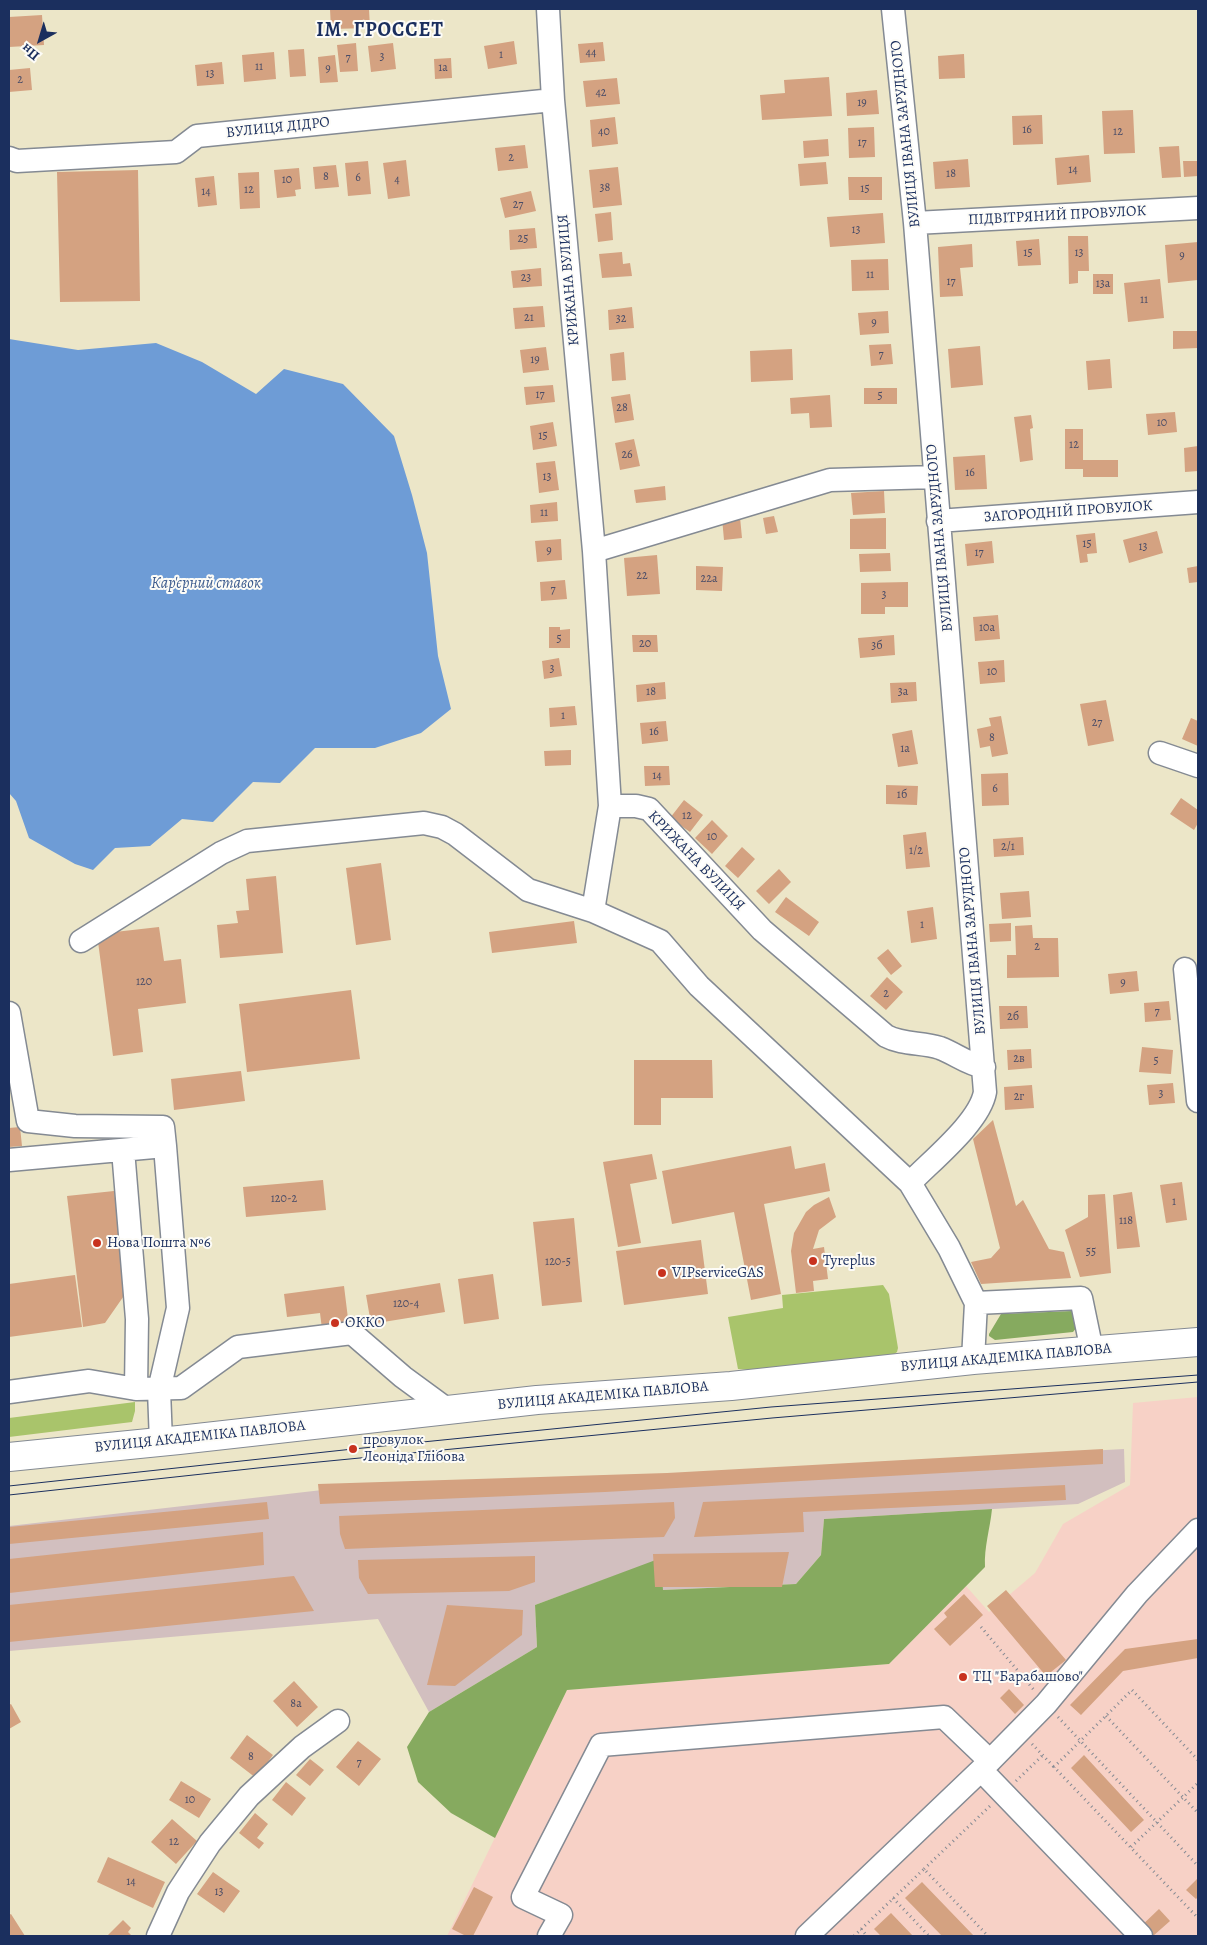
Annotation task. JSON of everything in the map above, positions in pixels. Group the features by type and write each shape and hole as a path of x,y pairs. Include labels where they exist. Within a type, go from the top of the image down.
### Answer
{"main road":[{"name":"ВУЛИЦЯ АКАДЕМІКА ПАВЛОВА","path":"9,1457 537,1400 731,1386 972,1360 1198,1342"}],"street":[{"name":"КРИЖАНА ВУЛИЦЯ","path":"548,9 553,100 594,551 610,806 636,806 649,809 762,930 886,1036 896,1041 934,1046 971,1065 984,1067"},
{"name":"ВУЛИЦЯ ІВАНА ЗАРУДНОГО","path":"893,9 915,222 985,1092 980,1110 963,1130 910,1183"},
{"name":"ВУЛИЦЯ ДІДРО","path":"9,158 17,161 176,152 197,136 553,100"},
{"name":"ПІДВІТРЯНИЙ ПРОВУЛОК","path":"915,222 1198,208"},
{"path":"594,551 830,480 935,477"},
{"name":"ЗАГОРОДНІЙ ПРОВУЛОК","path":"938,521 1198,502"},
{"path":"1160,753 1198,766"},
{"path":"593,911 610,806"},
{"path":"81,941 221,853 247,841 424,823 455,834 528,890 593,911 660,941 699,986 910,1183 949,1248 976,1303 972,1360"},
{"path":"1185,969 1193,1002 1198,1101"},
{"path":"9,1013 28,1121 75,1126 163,1127 178,1308 159,1390 161,1442"},
{"path":"9,1160 165,1146"},
{"path":"123,1150 137,1319 136,1389"},
{"path":"976,1303 1081,1298 1092,1350"},
{"path":"9,1392 88,1382 136,1389 159,1390 181,1388 238,1347 352,1333 403,1377 448,1410"},
{"path":"807,1936 1020,1731 1046,1704 1137,1594 1198,1530"},
{"path":"549,1936 560,1916 523,1897 600,1745 944,1717 986,1765 1003,1793 1141,1936"},
{"path":"158,1936 178,1892 210,1843 249,1796 302,1747 338,1721"}],"path":[{"path":"981,1627 1046,1704 1198,1866"},
{"path":"1054,1767 1132,1690 1198,1760"},
{"path":"1106,1716 1198,1813"},
{"path":"1020,1731 1198,1918"},
{"path":"854,1936 1043,1755"},
{"path":"1131,1847 1198,1783"},
{"path":"924,1869 988,1936"},
{"path":"893,1898 929,1936"},
{"path":"861,1929 868,1936"}],"shaded area":[{"name":"ТЦ \"Барабашово\"","path":"1198,1397 1198,1936 447,1936 567,1690 889,1664 966,1586 989,1612 1035,1573 1063,1524 1130,1485 1133,1403"},
{"path":"1124,1449 1125,1482 1078,1504 824,1519 821,1555 796,1584 663,1590 661,1559 535,1605 537,1647 429,1712 378,1619 9,1651 9,1526 331,1489 665,1474"}],"green space":[{"path":"883,1285 889,1294 898,1348 897,1352 893,1355 750,1370 738,1369 728,1317 783,1308 782,1295"},
{"path":"1072,1311 1076,1314 1077,1327 1073,1332 995,1340 989,1336 1001,1314"},
{"path":"135,1402 132,1422 9,1437 9,1418"},
{"path":"992,1509 986,1545 985,1567 889,1664 567,1690 495,1838 451,1813 418,1782 407,1747 429,1712 537,1647 535,1605 661,1558 663,1590 796,1584 821,1555 824,1519"}],"water":[{"name":"Кар'єрний ставок","path":"9,339 78,350 156,343 202,362 256,394 284,369 343,384 394,436 427,553 438,656 451,709 421,733 375,748 315,748 280,783 253,782 213,822 182,819 150,846 115,848 93,870 75,864 29,838 16,801 9,793"}],"building":[{"path":"330,9 369,9 370,28 331,29"},
{"path":"42,15 44,45 9,47 9,17"},
{"path":"514,41 517,64 488,69 484,46"},
{"path":"603,42 605,61 580,63 578,44"},
{"path":"356,43 358,71 340,72 337,45"},
{"path":"393,43 396,69 371,72 368,46"},
{"path":"304,49 306,76 290,77 288,50"},
{"path":"274,52 276,79 244,82 242,55"},
{"path":"964,54 965,78 939,79 938,56"},
{"path":"335,55 338,82 320,83 318,57"},
{"path":"451,58 452,78 435,79 434,59"},
{"path":"222,62 224,84 197,86 195,65"},
{"path":"30,68 32,90 9,92 9,70"},
{"path":"829,77 832,116 762,120 760,95 785,93 784,80"},
{"path":"617,78 620,104 586,107 583,81"},
{"path":"877,90 879,114 847,116 846,93"},
{"path":"1133,110 1135,153 1104,154 1102,111"},
{"path":"1042,115 1043,144 1013,145 1012,116"},
{"path":"615,117 618,144 592,147 590,120"},
{"path":"874,127 875,157 849,158 848,128"},
{"path":"828,139 829,156 804,158 803,141"},
{"path":"525,145 528,168 498,171 495,148"},
{"path":"1179,146 1181,177 1162,178 1159,147"},
{"path":"1089,155 1091,182 1057,185 1055,158"},
{"path":"968,159 970,187 935,189 933,162"},
{"path":"406,160 410,196 388,199 383,163"},
{"path":"368,161 371,194 348,196 345,163"},
{"path":"1183,161 1198,161 1198,176 1184,177"},
{"path":"826,162 828,184 800,186 798,164"},
{"path":"336,165 339,187 315,189 313,167"},
{"path":"618,167 622,205 593,208 589,170"},
{"path":"299,168 301,189 295,190 296,196 277,198 274,170"},
{"path":"138,170 140,301 60,302 57,172"},
{"path":"259,172 260,208 240,209 238,173"},
{"path":"214,176 217,205 198,207 195,178"},
{"path":"848,177 882,177 882,200 849,200"},
{"path":"531,191 536,211 505,218 500,198"},
{"path":"611,212 613,240 598,242 595,214"},
{"path":"883,213 885,243 830,247 827,217"},
{"path":"535,228 537,248 510,250 509,230"},
{"path":"1068,236 1088,236 1089,271 1078,271 1078,283 1069,284"},
{"path":"1039,239 1041,265 1018,266 1016,241"},
{"path":"1198,242 1198,280 1168,283 1165,245"},
{"path":"972,244 973,267 960,268 963,296 940,297 938,247"},
{"path":"622,252 623,264 630,263 632,276 602,278 599,254"},
{"path":"888,259 889,290 852,291 851,260"},
{"path":"541,268 542,286 513,288 511,271"},
{"path":"1093,274 1113,274 1113,294 1093,294"},
{"path":"1160,279 1164,318 1128,322 1124,283"},
{"path":"543,306 545,327 515,329 513,308"},
{"path":"632,307 634,328 609,330 608,310"},
{"path":"888,311 889,333 860,335 858,313"},
{"path":"1173,331 1197,331 1198,348 1173,349"},
{"path":"891,344 893,364 871,366 869,345"},
{"path":"980,346 983,385 951,388 948,349"},
{"path":"546,347 549,370 523,373 520,350"},
{"path":"792,349 793,380 751,382 750,351"},
{"path":"624,352 626,380 612,381 610,354"},
{"path":"1110,359 1112,388 1088,390 1086,361"},
{"path":"553,385 555,402 526,405 524,387"},
{"path":"864,388 897,388 897,404 864,404"},
{"path":"630,394 634,420 615,423 611,397"},
{"path":"830,395 832,427 810,428 809,413 791,414 790,398"},
{"path":"1175,412 1177,432 1148,435 1146,414"},
{"path":"1031,415 1033,428 1030,429 1033,460 1020,462 1014,417"},
{"path":"553,422 557,446 533,450 530,426"},
{"path":"1065,429 1083,429 1083,460 1118,460 1118,477 1083,477 1083,469 1065,469"},
{"path":"634,439 640,466 620,470 615,443"},
{"path":"1198,446 1198,471 1185,472 1184,448"},
{"path":"985,455 987,489 955,490 953,457"},
{"path":"555,461 559,490 539,493 536,463"},
{"path":"665,486 666,500 636,503 634,490"},
{"path":"884,491 885,513 853,515 851,493"},
{"path":"557,502 558,521 531,523 530,505"},
{"path":"774,516 778,532 766,534 763,518"},
{"path":"740,517 742,538 724,540 722,518"},
{"path":"886,518 886,549 850,549 850,519"},
{"path":"1157,531 1163,553 1129,563 1123,540"},
{"path":"1095,533 1097,553 1087,554 1088,562 1080,563 1076,535"},
{"path":"561,539 562,560 537,562 535,541"},
{"path":"992,541 994,563 967,566 965,544"},
{"path":"890,553 891,571 860,572 859,554"},
{"path":"657,555 660,594 627,596 624,558"},
{"path":"696,566 723,567 722,591 696,590"},
{"path":"1198,566 1198,582 1189,583 1187,568"},
{"path":"565,580 567,599 541,601 540,582"},
{"path":"908,582 908,607 885,607 885,614 861,614 861,583"},
{"path":"998,615 1000,639 975,641 973,617"},
{"path":"549,627 560,627 560,630 570,629 570,648 549,648"},
{"path":"632,635 657,635 658,652 633,652"},
{"path":"894,635 895,655 860,658 858,638"},
{"path":"559,658 562,676 544,679 542,661"},
{"path":"1004,660 1005,682 980,684 978,662"},
{"path":"665,682 666,699 637,702 636,685"},
{"path":"916,682 917,701 891,703 890,683"},
{"path":"1106,700 1114,741 1088,746 1080,704"},
{"path":"575,706 577,725 550,727 549,708"},
{"path":"1001,716 1008,754 992,757 990,746 980,748 977,729 991,726 989,718"},
{"path":"1191,718 1198,721 1198,746 1182,739"},
{"path":"666,721 668,741 642,744 640,723"},
{"path":"912,730 918,764 898,767 892,734"},
{"path":"571,750 571,765 545,766 544,751"},
{"path":"644,766 669,766 670,785 645,786"},
{"path":"1008,773 1009,805 982,806 981,774"},
{"path":"886,785 918,786 917,805 886,804"},
{"path":"1181,798 1198,810 1198,823 1194,830 1170,814"},
{"path":"684,800 703,815 690,832 670,818"},
{"path":"712,820 728,836 712,854 695,838"},
{"path":"926,832 930,867 906,869 903,835"},
{"path":"1023,837 1024,855 994,857 993,839"},
{"path":"742,847 755,859 738,878 725,866"},
{"path":"381,863 391,940 356,945 346,868"},
{"path":"779,869 791,882 769,904 756,891"},
{"path":"276,876 283,953 220,958 217,925 238,923 236,911 249,910 246,879"},
{"path":"1029,891 1031,917 1002,919 1000,893"},
{"path":"786,897 819,922 809,936 775,912"},
{"path":"933,907 937,939 911,943 907,911"},
{"path":"574,921 577,943 492,953 489,932"},
{"path":"1011,923 1011,941 990,942 989,924"},
{"path":"1032,925 1033,938 1058,938 1059,977 1007,978 1007,955 1016,955 1015,926"},
{"path":"159,927 164,961 181,959 186,1003 138,1009 143,1052 113,1056 97,934"},
{"path":"888,949 902,966 891,975 877,958"},
{"path":"1137,971 1139,991 1110,994 1108,974"},
{"path":"887,977 903,992 886,1010 870,996"},
{"path":"351,990 360,1059 247,1072 239,1004"},
{"path":"1169,1001 1171,1020 1145,1022 1144,1003"},
{"path":"999,1006 1027,1006 1028,1028 1000,1029"},
{"path":"1142,1047 1173,1050 1171,1074 1139,1072"},
{"path":"1031,1049 1032,1068 1008,1070 1007,1050"},
{"path":"634,1060 712,1060 713,1098 661,1098 661,1125 634,1125"},
{"path":"241,1071 245,1101 174,1110 171,1079"},
{"path":"1173,1083 1175,1103 1149,1105 1147,1085"},
{"path":"1032,1085 1034,1108 1005,1110 1004,1087"},
{"path":"993,1120 1016,1206 1023,1200 1049,1249 1064,1252 1071,1278 981,1284 971,1262 991,1258 1000,1248 973,1139"},
{"path":"20,1127 22,1146 9,1147 9,1128"},
{"path":"791,1146 795,1169 825,1163 830,1191 764,1204 781,1294 751,1300 734,1212 672,1224 662,1171"},
{"path":"652,1154 657,1179 630,1184 641,1243 618,1247 603,1162"},
{"path":"323,1180 326,1210 246,1217 243,1187"},
{"path":"1182,1182 1187,1220 1166,1223 1160,1185"},
{"name":"Нова Пошта №6","path":"114,1191 128,1290 105,1323 83,1327 67,1196"},
{"path":"1132,1192 1140,1247 1117,1249 1113,1195"},
{"path":"1105,1194 1111,1273 1080,1277 1065,1230 1088,1217 1088,1195"},
{"path":"829,1197 836,1217 819,1230 813,1249 824,1247 828,1279 813,1281 814,1291 796,1293 791,1251 794,1233 806,1212"},
{"path":"574,1218 582,1302 542,1306 533,1222"},
{"name":"VIPserviceGAS","path":"701,1240 708,1294 624,1305 616,1251"},
{"path":"493,1274 499,1319 464,1324 458,1279"},
{"path":"75,1275 82,1327 9,1337 9,1284"},
{"path":"440,1283 445,1312 371,1324 366,1295"},
{"name":"ОККО","path":"344,1286 351,1343 322,1329 320,1313 287,1317 284,1294"},
{"path":"1103,1449 1103,1464 605,1492 320,1504 318,1484 667,1473"},
{"path":"1065,1485 1066,1500 803,1512 804,1532 694,1537 703,1502"},
{"path":"267,1502 269,1519 9,1544 9,1527"},
{"path":"674,1502 675,1518 664,1537 345,1549 340,1534 339,1516"},
{"path":"263,1532 264,1565 9,1593 9,1559"},
{"path":"789,1552 782,1587 655,1587 653,1554"},
{"path":"535,1556 535,1582 509,1591 368,1594 359,1578 358,1560"},
{"path":"294,1576 314,1611 9,1642 9,1605"},
{"path":"1006,1590 1066,1660 1046,1676 987,1606"},
{"path":"964,1594 983,1615 950,1646 934,1629 947,1617 944,1613"},
{"path":"447,1605 523,1610 522,1635 455,1686 427,1685"},
{"path":"1198,1639 1198,1658 1123,1671 1081,1715 1070,1705 1125,1649"},
{"path":"294,1681 318,1707 297,1727 273,1701"},
{"path":"1009,1689 1024,1705 1015,1714 1000,1698"},
{"path":"11,1704 21,1722 9,1729 9,1705"},
{"path":"247,1735 273,1755 256,1778 230,1758"},
{"path":"358,1741 381,1759 359,1786 336,1767"},
{"path":"1084,1755 1144,1820 1131,1832 1071,1768"},
{"path":"310,1759 324,1770 310,1786 296,1775"},
{"path":"181,1781 211,1799 199,1818 169,1800"},
{"path":"286,1782 306,1798 292,1816 272,1800"},
{"path":"255,1813 268,1824 257,1838 264,1843 259,1849 239,1833"},
{"path":"172,1819 197,1841 176,1864 151,1842"},
{"path":"108,1857 165,1882 153,1908 97,1882"},
{"path":"213,1872 240,1891 224,1913 197,1894"},
{"path":"1197,1879 1198,1897 1196,1899 1186,1890"},
{"path":"922,1882 974,1936 942,1936 905,1898"},
{"path":"474,1887 493,1897 473,1936 466,1936 452,1929"},
{"path":"1159,1909 1170,1921 1153,1936 1145,1936 1138,1929"},
{"path":"891,1913 913,1936 881,1936 874,1929"},
{"path":"11,1914 25,1936 9,1936 9,1915"},
{"path":"123,1920 131,1928 128,1932 132,1936 107,1936"}],"tram line":[{"path":"9,1486 771,1407 1198,1375"},
{"path":"9,1495 267,1467 772,1418 1198,1382"}],"place":[{"name":"Нова Пошта №6","path":"97,1243"},
{"name":"Tyreplus","path":"813,1261"},
{"name":"VIPserviceGAS","path":"662,1273"},
{"name":"ОККО","path":"335,1323"},
{"name":"провулок Леоніда Глібова","path":"353,1449"},
{"name":"ТЦ \"Барабашово\"","path":"963,1677"}],"district":[{"name":"ІМ. ГРОССЕТ","path":"380,31"}]}
